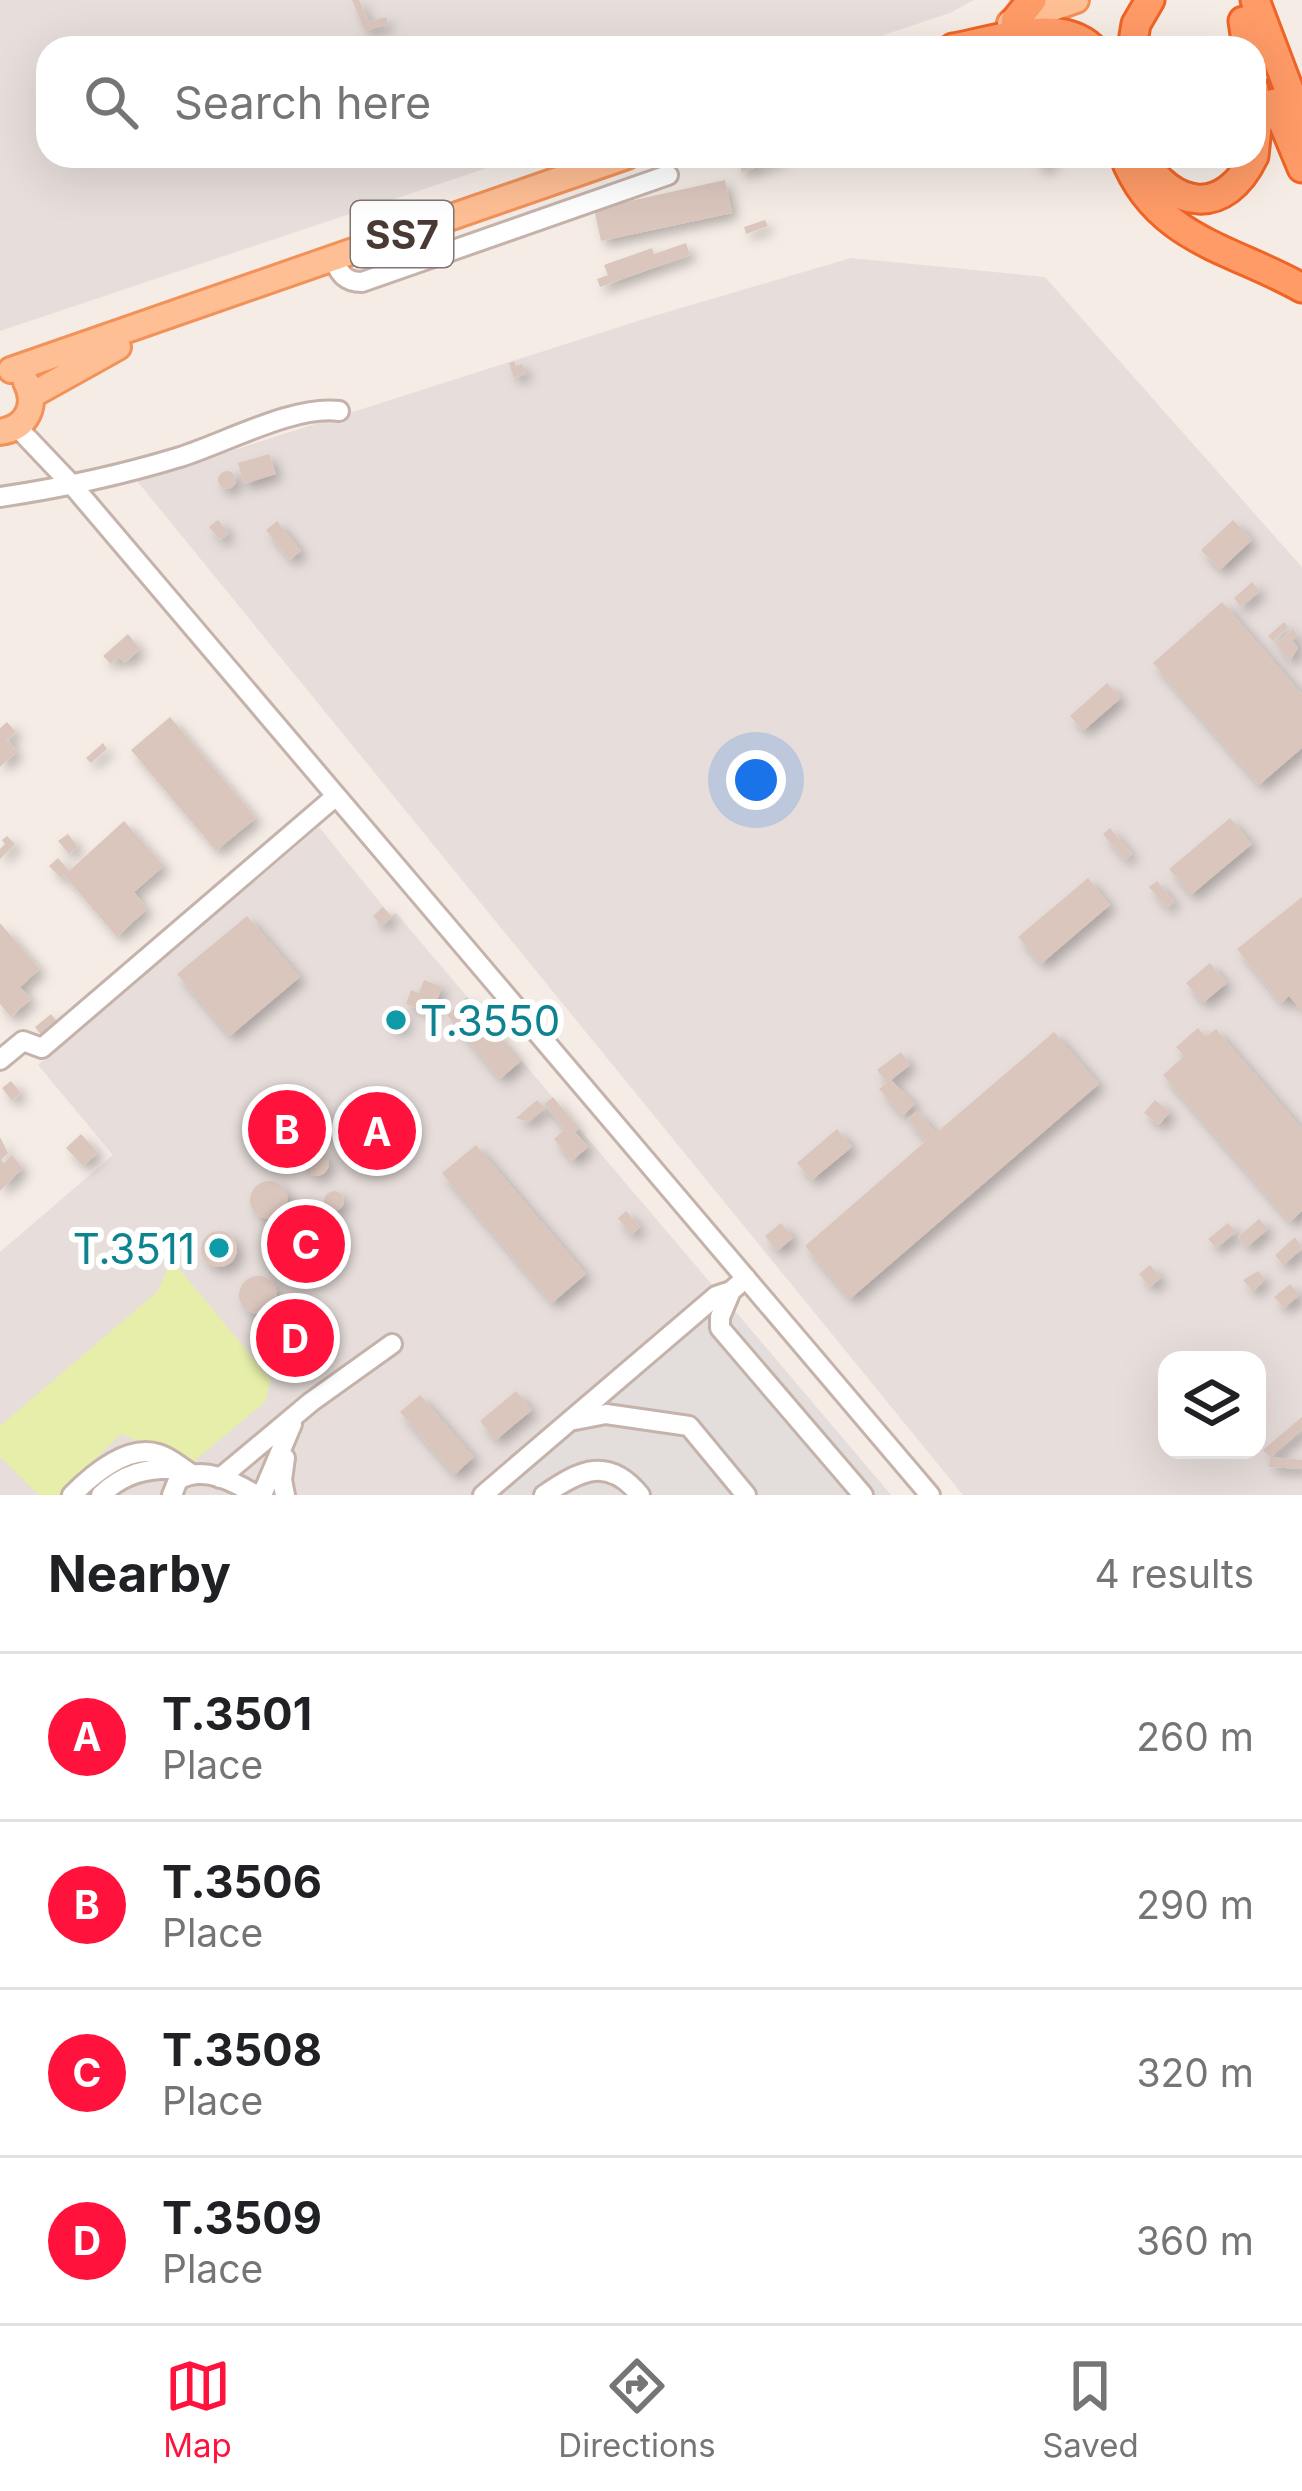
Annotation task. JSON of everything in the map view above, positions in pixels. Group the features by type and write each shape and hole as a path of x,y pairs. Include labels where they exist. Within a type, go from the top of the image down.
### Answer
{"highway":[{"path":"1134,36 1150,0"},
{"path":"1024,36 1054,31 1076,36"},
{"path":"1266,40 1302,72"},
{"path":"1266,56 1302,124"},
{"path":"1266,70 1302,168"},
{"path":"1129,168 1136,187 1162,216 1196,240 1265,267 1302,288"},
{"path":"1149,168 1173,194 1195,199 1222,196 1248,168"}],"main road":[{"path":"966,36 1023,10 1076,0"},
{"name":"SS7","path":"6,369 592,168"},
{"name":"SS7","path":"6,369 25,380 32,395 177,313"},
{"path":"9,429 29,413 32,395"}],"street":[{"path":"332,258 342,276 362,282 668,175"},
{"path":"0,497 73,486 180,457 309,412 339,411"},
{"path":"9,429 73,486 336,796 738,1285 930,1495"},
{"path":"0,1060 23,1041 42,1048 336,796"},
{"path":"483,1495 716,1296 738,1285"},
{"path":"738,1285 720,1317 720,1328 863,1495"},
{"path":"220,1478 311,1402 392,1344"},
{"path":"101,1495 141,1470 220,1478 259,1495 290,1427 311,1402"},
{"path":"285,1495 286,1449 311,1402"},
{"path":"567,1424 585,1415 606,1414 689,1426 746,1495"},
{"path":"72,1495 95,1473 139,1454 161,1454 189,1472"},
{"path":"544,1495 589,1470 626,1478 640,1495"},
{"path":"172,1495 178,1480 189,1472"}],"shaded area":[{"path":"0,0 974,0 881,36 36,36 36,168 487,168 0,331"},
{"path":"851,258 1045,277 1302,567 1302,1495 963,1495 137,481"},
{"path":"319,827 891,1495 0,1495 0,1252 113,1155 38,1065"},
{"path":"713,1285 891,1495 472,1495 676,1321"}],"green space":[{"path":"171,1259 271,1380 265,1402 193,1462 121,1434 58,1495 39,1495 0,1457 0,1426 158,1291"}],"building":[{"path":"352,0 359,0 369,22 386,17 388,24 365,31"},
{"path":"725,180 732,213 601,241 594,209"},
{"path":"765,220 768,226 746,234 744,227"},
{"path":"686,243 690,255 600,287 597,279 608,275 604,265 652,248 654,254"},
{"path":"514,361 516,366 522,364 526,374 514,378 509,363"},
{"path":"269,454 276,474 244,484 238,463"},
{"path":"227,471 236,480 227,489 218,480"},
{"path":"218,520 229,534 220,540 209,527"},
{"path":"1233,520 1252,540 1220,570 1201,550"},
{"path":"277,521 301,551 290,560 266,530"},
{"path":"1252,582 1260,591 1241,607 1234,598"},
{"path":"1222,602 1302,694 1302,748 1259,785 1153,663"},
{"path":"1284,622 1288,627 1273,641 1268,636"},
{"path":"1293,629 1298,635 1292,640 1298,648 1290,661 1276,644"},
{"path":"128,634 140,649 125,663 119,656 111,664 103,656"},
{"path":"1107,683 1121,698 1083,731 1070,716"},
{"path":"170,717 256,818 216,851 131,750"},
{"path":"7,722 16,732 7,740 17,752 0,767 0,728"},
{"path":"103,743 107,749 91,763 86,758"},
{"path":"1230,818 1252,844 1191,895 1169,869"},
{"path":"124,821 164,866 134,892 147,909 117,937 64,875 61,878 49,866 58,858 69,871"},
{"path":"1110,828 1132,854 1125,860 1103,834"},
{"path":"68,834 78,847 69,854 58,841"},
{"path":"7,836 15,844 0,859 2,840"},
{"path":"1088,878 1110,905 1041,964 1018,937"},
{"path":"1157,881 1174,902 1167,908 1149,887"},
{"path":"1302,897 1302,1011 1289,996 1281,1003 1237,949"},
{"path":"383,907 392,917 382,926 373,916"},
{"path":"247,916 300,977 230,1036 177,974"},
{"path":"0,923 40,969 20,987 31,999 11,1017 0,1004"},
{"path":"1210,963 1227,983 1203,1003 1186,983"},
{"path":"424,980 442,987 432,1014 406,1004 411,990 419,993"},
{"path":"467,997 521,1061 500,1079 447,1015"},
{"name":"T.3550","path":"396,1010 406,1020 396,1030 386,1020"},
{"path":"51,1014 58,1023 42,1036 35,1027"},
{"path":"1198,1028 1206,1037 1216,1029 1302,1129 1302,1211 1290,1222 1163,1075 1184,1056 1176,1047"},
{"path":"1054,1032 1099,1084 850,1299 805,1246 926,1141 907,1119 917,1111 936,1133"},
{"path":"901,1052 910,1065 891,1080 915,1104 903,1116 879,1089 887,1083 877,1070"},
{"path":"11,1081 21,1093 12,1101 2,1088"},
{"path":"553,1097 588,1147 572,1161 554,1139 565,1129 544,1104"},
{"path":"537,1100 545,1108 528,1122 516,1118"},
{"path":"1155,1100 1170,1112 1159,1125 1144,1113"},
{"path":"287,1113 298,1117 302,1128 298,1139 287,1143 276,1139 272,1128 276,1117"},
{"path":"377,1123 385,1131 377,1139 369,1131"},
{"path":"837,1129 852,1147 812,1180 797,1163"},
{"path":"81,1134 98,1153 83,1166 66,1148"},
{"path":"0,1137 8,1153 1,1160 4,1163 12,1155 23,1168 0,1191"},
{"path":"476,1145 586,1274 552,1303 442,1173"},
{"path":"316,1150 329,1163 316,1176 303,1163"},
{"path":"269,1181 282,1187 288,1200 282,1213 269,1219 256,1213 250,1200 256,1187"},
{"path":"334,1191 344,1201 334,1211 324,1201"},
{"path":"626,1211 640,1227 631,1235 618,1218"},
{"path":"1259,1219 1268,1229 1247,1247 1238,1237"},
{"path":"781,1223 793,1238 777,1251 765,1236"},
{"path":"1228,1223 1236,1232 1216,1248 1208,1239"},
{"path":"306,1224 319,1230 325,1243 319,1256 306,1262 293,1256 287,1243 293,1230"},
{"name":"T.3511","path":"219,1231 232,1236 237,1249 232,1262 219,1267 206,1262 201,1249 206,1236"},
{"path":"1295,1237 1302,1249 1283,1265 1275,1255"},
{"path":"1150,1265 1161,1278 1150,1287 1139,1274"},
{"path":"1258,1271 1265,1279 1253,1292 1243,1280"},
{"path":"258,1276 271,1282 277,1295 271,1308 258,1314 245,1308 239,1295 245,1282"},
{"path":"1290,1284 1300,1295 1284,1308 1274,1297"},
{"path":"295,1320 308,1325 313,1338 308,1351 295,1356 282,1351 277,1338 282,1325"},
{"path":"516,1391 532,1410 496,1440 480,1421"},
{"path":"420,1395 474,1457 454,1475 400,1412"},
{"path":"1302,1417 1302,1430 1270,1457 1266,1447"},
{"path":"1270,1457 1302,1460 1302,1469 1269,1467"}],"place":[{"name":"T.3550","path":"396,1020"},
{"name":"T.3506","path":"287,1129"},
{"name":"T.3501","path":"377,1131"},
{"name":"T.3508","path":"306,1244"},
{"name":"T.3511","path":"219,1248"},
{"name":"T.3509","path":"295,1338"}]}
